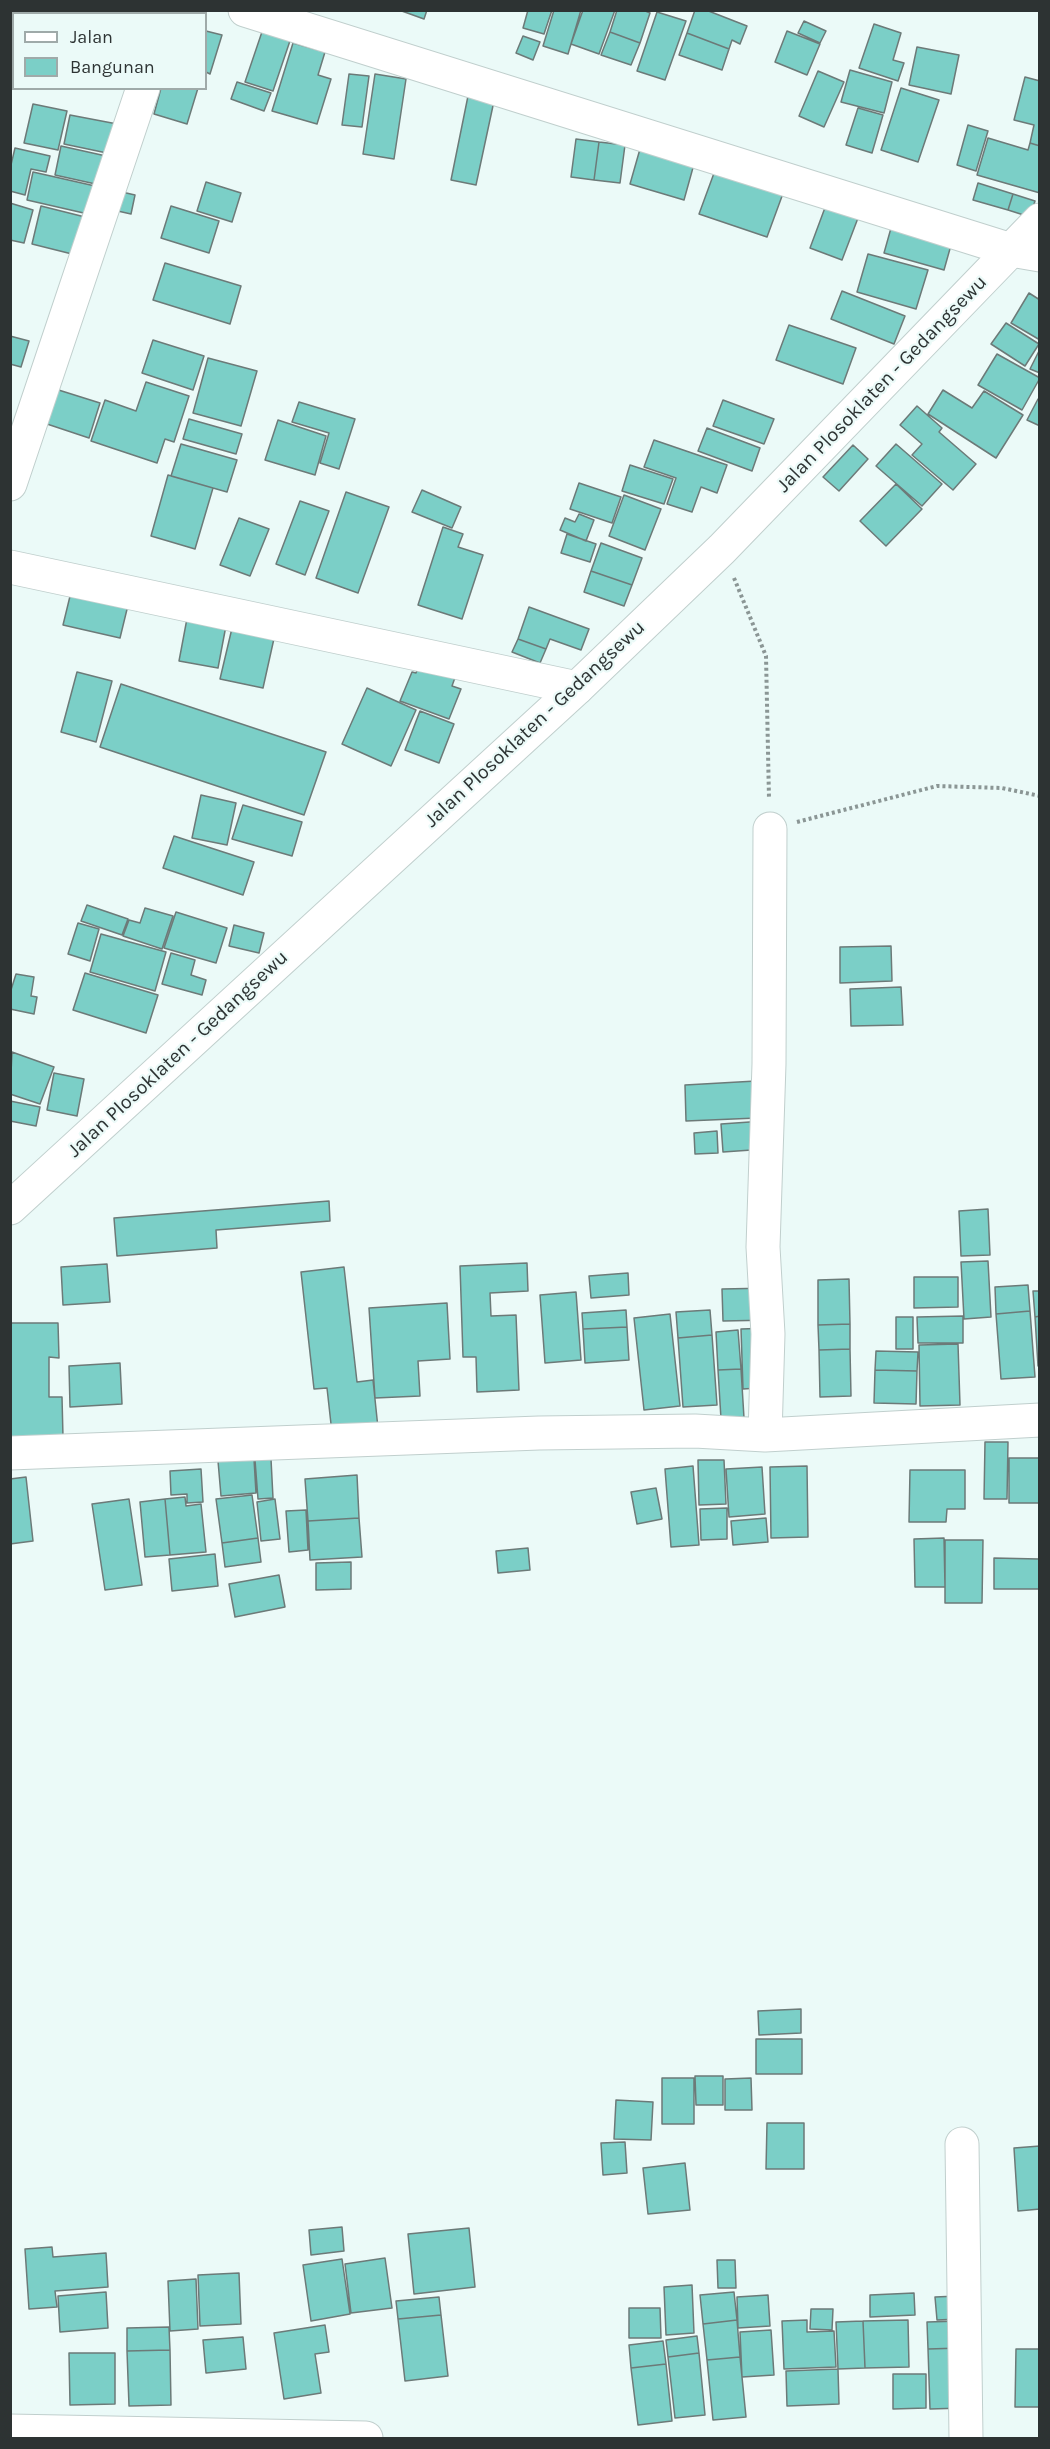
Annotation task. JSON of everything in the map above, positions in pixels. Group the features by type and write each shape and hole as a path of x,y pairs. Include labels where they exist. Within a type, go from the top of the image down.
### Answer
{"street":[{"path":"245,10 1025,253"},
{"path":"10,484 142,90"},
{"name":"Jalan Plosoklaten - Gedangsewu","path":"10,1208 577,688 722,549 1025,253 1040,220"},
{"path":"10,567 577,688"},
{"path":"765,1435 768,1334 763,1247 769,1064 770,829"},
{"path":"10,1453 550,1433 695,1431 765,1435 1040,1420"},
{"path":"962,2144 966,2439"},
{"path":"10,2431 94,2436 366,2439"}],"path":[{"path":"722,549 766,656 770,829 936,786 1002,788 1040,796"}],"building":[{"path":"51,10 78,10 78,12 50,12"},
{"path":"101,10 136,10 136,12 101,12"},
{"path":"399,10 427,10 424,19"},
{"path":"528,10 552,10 544,34 523,28"},
{"path":"554,10 581,10 568,54 543,46"},
{"path":"583,10 615,10 599,54 571,44"},
{"path":"617,10 643,10 650,13 640,43 610,32"},
{"path":"695,10 706,10 747,26 740,44 732,40 729,49 687,33"},
{"path":"657,12 686,21 665,80 637,71"},
{"path":"266,20 294,29 273,91 245,82"},
{"path":"804,21 826,31 820,43 798,33"},
{"path":"874,24 901,33 893,60 904,63 898,81 859,68"},
{"path":"207,31 222,35 210,74 207,72"},
{"path":"787,31 820,44 807,75 775,62"},
{"path":"610,32 640,43 631,65 601,55"},
{"path":"687,33 729,49 722,70 679,55"},
{"path":"523,36 540,42 533,60 516,53"},
{"path":"293,43 325,52 318,75 331,79 317,124 272,111"},
{"path":"917,47 959,55 951,94 909,85"},
{"path":"850,70 892,82 884,113 841,102"},
{"path":"818,71 844,82 824,127 799,116"},
{"path":"349,74 369,76 362,127 342,125"},
{"path":"375,74 406,79 394,159 363,154"},
{"path":"1025,77 1040,81 1040,146 1030,143 1034,125 1014,120"},
{"path":"237,82 271,93 264,111 231,99"},
{"path":"901,88 939,100 918,162 881,150"},
{"path":"160,90 197,90 187,124 154,114"},
{"path":"468,96 494,101 476,185 451,180"},
{"path":"33,104 67,111 58,150 24,143"},
{"path":"858,108 883,115 872,153 846,145"},
{"path":"70,115 133,127 126,157 64,144"},
{"path":"968,125 988,131 976,171 957,165"},
{"path":"988,138 1028,150 1030,143 1040,146 1040,193 977,175"},
{"path":"576,139 599,142 594,180 571,177"},
{"path":"599,142 625,145 620,183 594,180"},
{"path":"61,146 124,160 118,189 55,175"},
{"path":"15,148 50,156 46,172 31,169 25,195 10,191 10,169"},
{"path":"640,149 694,164 684,200 630,184"},
{"path":"717,165 785,188 767,237 699,214"},
{"path":"33,172 95,186 88,214 27,200"},
{"path":"206,182 241,193 232,222 197,211"},
{"path":"978,183 1013,194 1008,210 973,200"},
{"path":"96,186 135,195 131,214 91,205"},
{"path":"1013,194 1035,201 1030,217 1008,210"},
{"path":"10,203 33,210 24,243 10,240"},
{"path":"826,205 858,218 842,260 810,248"},
{"path":"41,206 89,218 80,256 32,244"},
{"path":"171,206 219,221 209,253 161,238"},
{"path":"893,221 953,238 944,270 884,253"},
{"path":"868,254 928,270 916,309 857,292"},
{"path":"165,263 241,286 230,324 153,300"},
{"path":"842,291 905,316 894,344 831,319"},
{"path":"1029,293 1040,300 1040,340 1011,323"},
{"path":"1006,323 1039,344 1025,366 991,344"},
{"path":"789,325 856,348 843,384 776,360"},
{"path":"10,336 29,341 21,367 10,364"},
{"path":"153,340 204,356 193,390 142,373"},
{"path":"1040,349 1040,373 1030,369"},
{"path":"997,354 1040,378 1022,410 978,385"},
{"path":"208,358 257,371 241,426 193,413"},
{"path":"146,382 189,396 174,442 165,439 157,463 91,441 105,400 136,411"},
{"path":"49,387 100,403 89,438 38,421"},
{"path":"943,390 972,408 984,391 1023,415 996,458 928,414"},
{"path":"1038,399 1040,400 1040,426 1027,420"},
{"path":"723,400 774,419 764,444 713,426"},
{"path":"299,402 355,419 339,469 320,463 329,433 292,422"},
{"path":"917,406 942,428 939,432 976,464 953,490 912,455 922,444 900,425"},
{"path":"189,419 242,434 236,454 183,439"},
{"path":"278,420 326,436 315,475 265,460"},
{"path":"707,428 760,448 752,471 698,451"},
{"path":"654,440 727,465 717,493 701,487 692,512 667,504 676,478 644,467"},
{"path":"181,444 237,460 227,492 171,476"},
{"path":"896,444 942,484 922,506 876,466"},
{"path":"853,445 868,459 839,491 823,477"},
{"path":"630,465 673,479 664,504 622,491"},
{"path":"168,475 213,488 195,549 151,536"},
{"path":"579,483 621,497 612,523 570,509"},
{"path":"896,484 922,509 886,546 860,521"},
{"path":"422,490 461,507 452,528 412,512"},
{"path":"346,492 389,507 358,593 316,578"},
{"path":"624,495 661,509 645,550 609,536"},
{"path":"300,501 329,511 305,575 276,564"},
{"path":"579,514 594,520 586,541 560,530 565,518 575,522"},
{"path":"239,518 269,529 250,576 220,565"},
{"path":"443,527 463,534 458,547 483,555 462,619 418,605"},
{"path":"567,534 596,544 590,562 561,553"},
{"path":"601,543 642,558 632,585 591,571"},
{"path":"591,571 632,585 624,606 584,592"},
{"path":"72,588 129,601 120,638 63,625"},
{"path":"237,607 279,616 263,688 220,679"},
{"path":"529,607 589,629 581,650 550,639 546,649 518,639"},
{"path":"189,608 228,615 218,668 179,661"},
{"path":"518,639 546,649 540,663 512,652"},
{"path":"422,658 457,672 452,686 461,689 449,719 400,701 412,672 416,673"},
{"path":"77,672 112,681 96,742 61,732"},
{"path":"121,684 326,752 304,815 100,747"},
{"path":"367,688 416,710 391,766 342,744"},
{"path":"420,711 454,724 439,763 405,750"},
{"path":"201,795 236,803 227,845 192,838"},
{"path":"243,805 302,822 292,856 232,839"},
{"path":"174,836 254,862 243,895 163,868"},
{"path":"87,905 128,919 122,935 81,921"},
{"path":"145,908 173,916 162,949 123,936 129,920 140,923"},
{"path":"176,912 227,928 216,963 164,948"},
{"path":"78,923 99,929 90,961 68,954"},
{"path":"234,925 264,933 259,953 229,946"},
{"path":"101,934 166,952 155,991 90,972"},
{"path":"891,946 892,981 840,983 840,947"},
{"path":"171,953 195,960 191,975 206,980 202,995 162,984"},
{"path":"85,973 158,995 146,1033 73,1010"},
{"path":"16,974 34,977 31,996 37,997 34,1014 10,1009 10,993"},
{"path":"901,987 903,1025 851,1026 850,989"},
{"path":"12,1052 54,1067 40,1104 10,1094"},
{"path":"54,1073 84,1079 77,1116 47,1110"},
{"path":"756,1081 757,1118 686,1121 685,1085"},
{"path":"10,1101 40,1107 36,1126 10,1121"},
{"path":"764,1121 766,1149 723,1152 721,1124"},
{"path":"717,1131 718,1153 695,1154 694,1133"},
{"path":"329,1201 330,1221 216,1230 217,1248 117,1256 114,1218"},
{"path":"988,1209 990,1255 961,1256 959,1211"},
{"path":"988,1261 991,1317 964,1319 961,1262"},
{"path":"527,1263 528,1291 490,1293 491,1316 516,1315 519,1390 477,1392 476,1357 463,1357 460,1266"},
{"path":"107,1264 110,1302 63,1305 61,1267"},
{"path":"344,1267 357,1382 373,1380 378,1428 332,1433 327,1388 314,1389 301,1272"},
{"path":"628,1273 629,1295 591,1298 589,1276"},
{"path":"914,1277 958,1277 958,1307 914,1308"},
{"path":"849,1279 850,1324 818,1325 818,1280"},
{"path":"1028,1285 1030,1311 996,1314 995,1287"},
{"path":"771,1288 772,1320 723,1321 722,1289"},
{"path":"1033,1291 1040,1291 1040,1316 1035,1317"},
{"path":"576,1292 581,1360 545,1363 540,1295"},
{"path":"447,1303 450,1359 418,1361 420,1396 375,1398 369,1308"},
{"path":"626,1310 627,1327 583,1329 582,1313"},
{"path":"710,1310 712,1335 678,1338 676,1312"},
{"path":"1030,1311 1035,1377 1001,1379 996,1314"},
{"path":"670,1314 680,1406 644,1410 634,1318"},
{"path":"963,1316 963,1343 918,1343 917,1317"},
{"path":"1040,1316 1040,1366 1038,1366 1035,1317"},
{"path":"896,1317 913,1317 913,1349 896,1349"},
{"path":"10,1323 58,1323 59,1358 49,1357 49,1397 62,1397 63,1437 10,1438"},
{"path":"850,1324 850,1349 819,1350 818,1325"},
{"path":"627,1327 629,1360 585,1363 583,1329"},
{"path":"770,1328 773,1387 743,1389 741,1329"},
{"path":"738,1330 741,1369 718,1370 716,1332"},
{"path":"712,1335 717,1405 683,1407 678,1338"},
{"path":"958,1344 960,1405 920,1406 919,1345"},
{"path":"850,1349 851,1396 820,1397 819,1350"},
{"path":"876,1351 918,1352 917,1371 875,1370"},
{"path":"120,1363 122,1404 70,1407 69,1366"},
{"path":"741,1369 744,1418 721,1419 718,1370"},
{"path":"875,1370 917,1371 916,1404 874,1403"},
{"path":"985,1442 1008,1442 1007,1499 984,1499"},
{"path":"1009,1458 1040,1458 1040,1503 1009,1503"},
{"path":"254,1459 256,1493 221,1496 218,1461"},
{"path":"271,1459 273,1498 258,1499 255,1460"},
{"path":"698,1460 724,1460 726,1504 699,1505"},
{"path":"693,1466 699,1545 671,1547 665,1469"},
{"path":"807,1466 808,1537 771,1538 770,1467"},
{"path":"762,1467 765,1514 729,1517 726,1469"},
{"path":"201,1469 203,1502 187,1503 187,1494 171,1495 170,1471"},
{"path":"910,1470 965,1470 965,1509 947,1509 946,1522 909,1522"},
{"path":"357,1475 359,1518 308,1521 305,1479"},
{"path":"26,1477 33,1541 10,1544 10,1479"},
{"path":"656,1488 662,1519 637,1524 631,1492"},
{"path":"252,1495 258,1538 222,1543 216,1499"},
{"path":"185,1497 186,1506 201,1504 206,1552 170,1555 165,1499"},
{"path":"129,1499 142,1585 105,1590 92,1504"},
{"path":"165,1499 170,1555 145,1557 140,1502"},
{"path":"275,1499 280,1539 261,1541 257,1502"},
{"path":"727,1508 727,1539 701,1540 700,1509"},
{"path":"306,1510 308,1550 289,1552 286,1511"},
{"path":"359,1518 362,1557 310,1560 308,1521"},
{"path":"766,1518 768,1542 733,1545 731,1521"},
{"path":"258,1538 261,1562 225,1567 222,1543"},
{"path":"944,1538 945,1587 915,1587 914,1539"},
{"path":"945,1540 983,1540 982,1603 945,1603"},
{"path":"528,1548 530,1570 498,1573 496,1551"},
{"path":"215,1554 218,1586 172,1591 169,1559"},
{"path":"994,1558 1039,1559 1039,1589 994,1589"},
{"path":"351,1562 351,1589 316,1590 316,1563"},
{"path":"279,1575 285,1607 235,1617 229,1584"},
{"path":"801,2009 801,2033 759,2035 758,2011"},
{"path":"756,2039 802,2039 802,2074 756,2074"},
{"path":"695,2076 723,2076 723,2105 696,2105"},
{"path":"662,2078 694,2078 694,2124 662,2124"},
{"path":"751,2078 752,2110 725,2110 725,2079"},
{"path":"616,2100 653,2102 651,2140 614,2139"},
{"path":"767,2123 804,2123 804,2169 766,2169"},
{"path":"625,2142 627,2173 603,2175 601,2143"},
{"path":"1040,2146 1040,2209 1018,2211 1014,2148"},
{"path":"685,2163 690,2210 648,2214 643,2168"},
{"path":"342,2227 344,2251 311,2255 309,2230"},
{"path":"469,2228 475,2287 414,2294 408,2234"},
{"path":"52,2247 53,2257 106,2253 108,2287 55,2291 57,2307 29,2309 25,2249"},
{"path":"385,2258 392,2308 351,2313 345,2264"},
{"path":"342,2259 350,2314 311,2321 303,2265"},
{"path":"717,2260 735,2260 736,2288 718,2288"},
{"path":"239,2273 241,2324 200,2326 198,2275"},
{"path":"196,2279 198,2329 170,2331 168,2281"},
{"path":"692,2285 694,2333 666,2335 664,2287"},
{"path":"106,2292 108,2328 60,2332 58,2296"},
{"path":"734,2292 737,2320 703,2324 700,2295"},
{"path":"914,2293 915,2315 870,2317 870,2295"},
{"path":"768,2295 770,2326 738,2328 737,2297"},
{"path":"958,2296 959,2319 937,2320 935,2297"},
{"path":"439,2297 441,2315 398,2319 396,2301"},
{"path":"629,2308 660,2308 661,2338 629,2338"},
{"path":"811,2309 833,2309 832,2330 810,2329"},
{"path":"441,2315 448,2376 405,2381 398,2319"},
{"path":"737,2320 740,2357 707,2360 703,2324"},
{"path":"807,2320 807,2332 834,2331 836,2367 784,2369 782,2321"},
{"path":"908,2320 909,2367 865,2368 863,2321"},
{"path":"863,2321 865,2368 838,2369 836,2322"},
{"path":"961,2321 961,2348 928,2349 927,2322"},
{"path":"325,2325 329,2352 315,2354 321,2393 284,2399 274,2333"},
{"path":"169,2327 170,2350 127,2351 127,2328"},
{"path":"771,2330 774,2375 742,2377 740,2332"},
{"path":"697,2336 699,2353 668,2357 666,2340"},
{"path":"243,2337 246,2369 206,2373 203,2340"},
{"path":"663,2341 666,2364 631,2368 629,2345"},
{"path":"961,2348 963,2408 930,2409 928,2349"},
{"path":"1016,2349 1040,2349 1040,2407 1015,2407"},
{"path":"170,2350 171,2405 129,2406 127,2351"},
{"path":"69,2353 115,2353 115,2404 70,2405"},
{"path":"699,2353 705,2415 675,2418 668,2357"},
{"path":"740,2357 746,2417 713,2420 707,2360"},
{"path":"666,2364 672,2421 638,2425 631,2368"},
{"path":"838,2369 839,2404 787,2406 786,2371"},
{"path":"893,2374 926,2374 926,2408 893,2409"}]}
